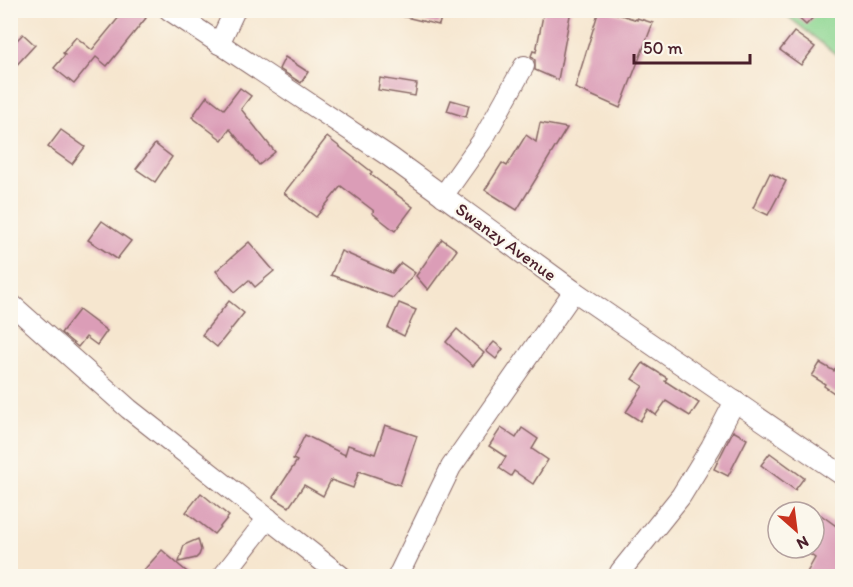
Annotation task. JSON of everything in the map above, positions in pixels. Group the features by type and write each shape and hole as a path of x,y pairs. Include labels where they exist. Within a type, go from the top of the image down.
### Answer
{"street":[{"name":"Swanzy Avenue","path":"169,10 390,157 574,291 843,474"},
{"path":"219,44 234,10"},
{"path":"443,196 482,141 524,66"},
{"path":"398,576 451,466 574,291"},
{"path":"10,303 129,409 342,576"},
{"path":"620,572 681,496 711,447 735,401"},
{"path":"223,576 267,518"}],"green space":[{"path":"781,11 842,11 842,59"}],"building":[{"path":"125,10 136,10 146,18 107,66 96,57 74,84 54,68 76,37 92,50"},
{"path":"398,10 443,10 439,25 397,15"},
{"path":"544,10 571,10 558,80 535,70 535,60 531,56 533,51 536,52"},
{"path":"599,10 653,23 620,108 575,88"},
{"path":"790,10 820,10 806,25"},
{"path":"794,32 815,47 801,65 780,50"},
{"path":"23,34 35,45 10,72 10,47"},
{"path":"285,57 308,72 301,83 279,69"},
{"path":"380,78 417,84 415,96 378,90"},
{"path":"240,88 251,96 241,109 275,152 259,165 230,129 222,140 192,117 207,96 224,109"},
{"path":"451,100 469,105 466,117 447,111"},
{"path":"540,123 567,128 517,210 485,190 502,163 507,166 526,135 536,142"},
{"path":"61,130 85,147 72,164 48,147"},
{"path":"327,137 413,207 395,231 372,213 374,211 341,186 316,217 284,193"},
{"path":"155,144 172,157 155,182 136,169"},
{"path":"770,173 786,181 768,215 753,208"},
{"path":"102,221 131,241 117,259 88,240"},
{"path":"442,239 457,250 428,290 416,276"},
{"path":"249,242 274,271 255,287 249,280 235,292 216,271"},
{"path":"341,251 392,273 401,263 415,273 393,298 331,275"},
{"path":"229,301 244,313 217,347 202,335"},
{"path":"399,303 416,310 404,336 388,328"},
{"path":"79,310 107,331 97,345 86,337 78,347 61,333"},
{"path":"457,329 484,353 473,366 446,342"},
{"path":"494,342 503,349 496,359 486,351"},
{"path":"843,359 843,399 812,376 820,363 834,371"},
{"path":"643,363 667,378 665,381 699,403 690,416 666,401 656,415 648,409 640,421 626,412 643,386 632,379"},
{"path":"385,425 417,436 400,485 359,471 353,488 331,480 323,496 304,485 289,507 273,497 297,461 293,459 305,435 345,455 348,445 375,454"},
{"path":"501,428 516,438 522,428 538,439 532,449 548,460 533,484 514,471 511,476 499,468 506,457 489,446"},
{"path":"733,431 747,439 728,476 714,469"},
{"path":"770,453 804,478 795,490 761,465"},
{"path":"201,493 229,516 214,534 186,512"},
{"path":"826,519 843,531 843,576 805,576 814,560 826,560"},
{"path":"198,539 201,550 199,555 196,558 179,562 184,545"},
{"path":"162,550 192,576 152,576 144,570"}]}
